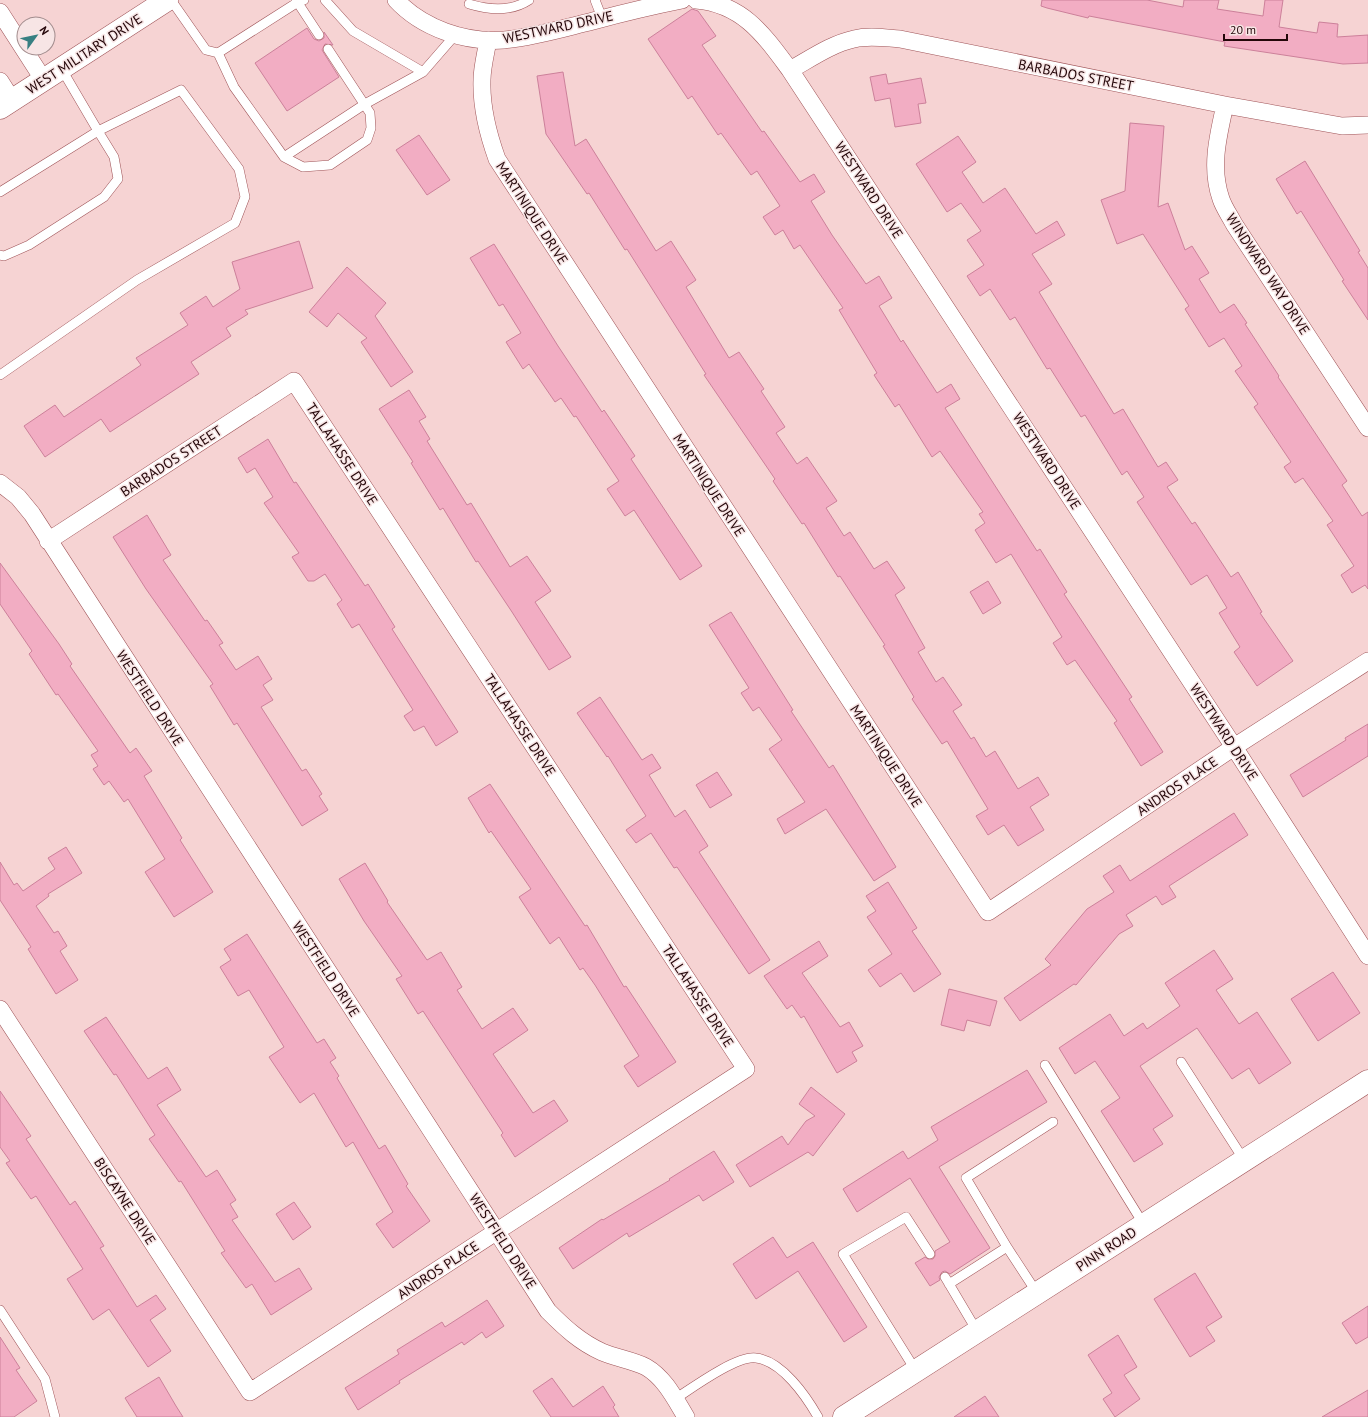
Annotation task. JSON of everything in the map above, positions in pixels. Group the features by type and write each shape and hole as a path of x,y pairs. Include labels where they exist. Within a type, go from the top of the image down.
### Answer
{"street":[{"name":"WESTWARD DRIVE","path":"401,2 418,19 456,34 488,40 504,40 550,31 682,0"},
{"name":"WESTWARD DRIVE","path":"696,0 721,4 736,12 761,31 790,70 1234,747 1368,956"},
{"name":"WEST MILITARY DRIVE","path":"6,104 161,2"},
{"path":"0,12 52,74"},
{"name":"BARBADOS STREET","path":"790,70 837,44 854,38 873,37 908,41 1225,105 1342,126 1368,125"},
{"name":"MARTINIQUE DRIVE","path":"488,40 482,80 483,113 489,139 497,159 988,912"},
{"path":"0,81 6,104"},
{"name":"WINDWARD WAY DRIVE","path":"1225,105 1215,152 1216,171 1221,199 1234,224 1368,428"},
{"name":"BARBADOS STREET","path":"48,541 294,381"},
{"name":"TALLAHASSE DRIVE","path":"294,381 746,1069"},
{"name":"WESTFIELD DRIVE","path":"0,483 18,497 32,514 48,541 548,1311 562,1326 580,1341 602,1352 645,1367 669,1389 686,1417"},
{"name":"ANDROS PLACE","path":"988,912 1234,747 1368,661"},
{"name":"BISCAYNE DRIVE","path":"0,1009 250,1392"},
{"name":"ANDROS PLACE","path":"250,1392 746,1069"},
{"name":"PINN ROAD","path":"844,1417 1368,1081"}],"lane":[{"path":"325,0 353,31 423,72"},
{"path":"469,1 487,9 522,5 530,0"},
{"path":"595,0 602,18"},
{"path":"161,2 206,50 218,53 300,1 319,35"},
{"path":"284,157 365,104 423,72 456,34"},
{"path":"218,53 234,87 284,157 303,167 330,165 367,140 371,128 370,113 328,49"},
{"path":"0,255 4,256 29,245 104,198 118,179 114,157 98,131 52,74"},
{"path":"0,192 98,131 181,90 239,169 245,197 235,223 137,280 0,375"},
{"path":"1181,1062 1244,1160"},
{"path":"1045,1065 1144,1225"},
{"path":"1037,1293 1007,1247 966,1178 1053,1122"},
{"path":"916,1371 844,1254 906,1217 930,1254"},
{"path":"977,1331 947,1281 1007,1247"},
{"path":"0,1310 45,1379 56,1417"},
{"path":"675,1398 728,1365 755,1358 773,1363 804,1394 818,1417"}],"building":[{"path":"1042,0 1147,0 1183,7 1184,0 1219,0 1217,9 1263,16 1265,0 1283,0 1279,27 1317,33 1319,22 1338,24 1337,37 1368,35 1368,63 1343,64 1224,46 1225,42 1089,16 1088,18 1047,8 1041,6"},
{"path":"692,9 698,11 716,36 702,45 762,132 764,131 800,182 814,174 825,192 811,201 832,235 866,284 879,276 892,298 879,306 901,342 903,340 937,393 951,384 960,399 945,408 1037,551 1040,549 1067,592 1064,594 1132,697 1129,699 1163,752 1141,766 1114,723 1117,721 1075,660 1067,665 1053,643 1062,637 1011,554 996,563 975,530 985,523 979,514 983,512 940,451 932,457 899,404 895,407 874,375 877,373 839,310 843,308 800,245 794,249 783,230 775,235 763,217 780,206 757,171 751,175 721,133 718,135 692,96 688,99 648,39"},
{"path":"307,28 314,39 319,41 324,38 324,32 333,45 325,44 322,50 339,77 287,111 255,63"},
{"path":"563,72 575,146 586,139 656,251 671,241 696,280 686,287 729,358 739,352 764,389 761,391 785,427 776,433 797,464 807,457 837,501 826,508 844,536 850,532 874,569 887,561 905,588 895,595 925,648 918,652 936,682 943,677 962,705 953,711 971,739 974,737 986,757 995,751 1018,789 1038,777 1049,795 1030,807 1044,830 1018,846 1004,825 988,835 976,816 988,809 947,741 942,744 912,699 914,697 883,646 885,645 840,576 838,577 804,523 802,524 773,481 775,479 704,375 706,374 627,249 625,250 589,193 587,194 546,134 537,76"},
{"path":"886,74 888,84 921,78 926,103 918,104 921,123 895,127 890,98 875,101 870,77"},
{"path":"1130,123 1164,126 1158,207 1168,203 1185,250 1192,246 1209,273 1199,279 1220,313 1234,304 1247,323 1245,324 1279,376 1278,377 1347,481 1342,485 1362,516 1368,512 1368,589 1365,585 1352,593 1341,575 1354,566 1327,525 1333,521 1303,478 1295,483 1284,467 1291,462 1254,407 1258,404 1235,371 1242,366 1224,338 1209,347 1185,309 1189,306 1143,234 1117,244 1101,200 1125,191"},
{"path":"419,135 450,180 427,195 396,150"},
{"path":"958,136 976,162 962,172 983,203 1005,188 1036,234 1057,221 1065,235 1032,254 1052,284 1039,292 1114,414 1123,409 1158,467 1166,462 1178,480 1167,487 1192,524 1195,522 1231,577 1238,572 1262,612 1260,613 1293,661 1257,686 1234,652 1240,647 1219,613 1227,608 1207,575 1191,585 1137,502 1144,497 1127,471 1122,475 1085,415 1081,417 1050,368 1047,369 1015,317 1010,320 990,289 980,296 967,276 984,265 967,240 981,231 961,203 947,212 916,164"},
{"path":"1305,161 1360,251 1358,252 1368,268 1368,320 1342,281 1344,280 1301,211 1297,214 1276,179"},
{"path":"299,241 313,288 245,310 248,314 226,328 231,336 191,362 199,374 110,432 101,419 45,457 24,426 55,405 64,417 141,365 136,358 188,325 180,313 206,296 213,307 240,289 232,262"},
{"path":"494,244 558,346 602,412 604,410 635,456 631,459 702,566 680,580 634,510 625,516 607,489 619,481 576,416 574,417 561,398 555,402 529,364 523,369 506,342 521,333 503,304 499,306 470,258"},
{"path":"347,267 386,303 375,316 413,372 391,387 361,342 367,338 338,313 327,327 309,312"},
{"path":"409,390 426,417 419,421 430,439 427,441 467,505 471,503 510,567 527,556 551,591 535,602 571,657 549,670 478,561 476,562 443,508 440,510 411,463 413,462 379,409"},
{"path":"268,439 294,483 296,482 365,586 368,584 395,627 392,629 458,732 436,746 424,726 414,731 404,716 413,710 359,624 352,628 337,604 342,600 325,574 314,581 308,581 292,557 299,553 264,503 273,497 255,468 247,473 238,458"},
{"path":"147,515 171,555 163,560 205,621 207,620 223,643 219,645 236,670 258,656 272,679 263,685 273,700 261,707 302,771 306,769 322,794 319,796 328,810 302,826 237,723 234,725 210,686 213,684 146,589 113,537"},
{"path":"0,563 59,644 72,664 70,666 130,753 136,748 152,771 144,776 182,838 180,840 213,892 174,917 145,872 165,859 128,799 124,802 109,781 104,785 93,769 98,766 91,755 98,751 58,694 56,695 29,654 32,651 0,604"},
{"path":"988,581 1001,603 983,614 970,592"},
{"path":"731,612 793,710 791,711 829,768 833,765 896,867 874,881 826,809 785,834 777,819 805,802 769,749 782,740 759,707 753,711 741,693 749,688 709,625"},
{"path":"600,697 642,760 652,754 661,768 649,775 675,817 685,810 708,846 699,852 770,960 749,974 677,867 674,868 651,833 636,843 626,830 646,816 608,756 607,757 577,713"},
{"path":"1368,724 1368,756 1303,797 1290,775 1346,740 1345,738"},
{"path":"717,772 732,795 710,808 696,785"},
{"path":"490,784 585,926 587,925 624,987 626,986 676,1062 638,1087 624,1066 639,1056 595,985 583,968 580,970 559,937 550,944 519,897 531,889 491,831 489,833 468,798"},
{"path":"1234,813 1248,835 1169,886 1176,897 1162,905 1156,896 1126,915 1133,926 1119,934 1076,985 1074,984 1020,1021 1004,998 1051,965 1045,959 1087,909 1114,892 1103,876 1120,865 1130,881"},
{"path":"66,847 82,873 48,894 49,896 36,906 54,933 58,931 67,946 60,951 78,980 56,994 28,949 31,947 0,900 0,862 14,885 17,883 23,891 55,869 48,858"},
{"path":"365,863 388,901 387,902 427,960 441,952 462,987 457,990 482,1029 513,1008 528,1030 493,1054 533,1113 554,1100 568,1121 515,1157 501,1135 503,1133 423,1011 418,1014 396,979 402,976 364,921 339,879"},
{"path":"888,882 917,928 912,931 941,974 914,992 901,973 880,987 868,970 892,954 867,917 876,911 866,896"},
{"path":"247,934 317,1043 324,1039 336,1058 330,1062 339,1076 337,1078 379,1149 385,1145 408,1184 406,1186 430,1221 393,1248 376,1224 393,1212 353,1142 346,1147 314,1093 300,1103 269,1057 284,1047 249,990 238,996 220,967 231,960 224,949"},
{"path":"819,941 828,956 802,973 840,1027 849,1022 863,1046 852,1052 857,1061 837,1073 804,1016 801,1018 792,1005 787,1009 764,976"},
{"path":"1214,950 1233,979 1216,990 1239,1024 1257,1012 1291,1063 1259,1084 1249,1068 1232,1079 1197,1028 1140,1066 1173,1116 1153,1129 1163,1144 1134,1162 1101,1111 1120,1098 1095,1061 1075,1074 1059,1048 1110,1014 1124,1036 1143,1023 1147,1029 1180,1006 1165,983"},
{"path":"1333,972 1360,1013 1318,1041 1291,999"},
{"path":"949,989 997,1001 990,1026 967,1020 964,1031 941,1025"},
{"path":"106,1017 148,1079 167,1067 181,1090 157,1105 206,1177 217,1170 236,1200 230,1204 238,1217 232,1220 275,1282 299,1268 312,1289 271,1315 252,1284 246,1288 221,1253 225,1251 181,1181 179,1182 149,1139 155,1135 116,1074 114,1075 84,1031"},
{"path":"1027,1070 1047,1102 939,1167 990,1248 950,1274 945,1271 942,1272 939,1277 940,1280 930,1286 915,1263 925,1257 928,1259 933,1259 935,1256 935,1251 950,1242 910,1178 857,1212 843,1189 903,1151 908,1159 938,1140 931,1127"},
{"path":"811,1087 845,1114 813,1156 808,1152 750,1187 736,1165 782,1136 788,1145 806,1121 815,1116 799,1104"},
{"path":"0,1091 31,1136 26,1139 70,1205 75,1201 104,1246 100,1248 137,1307 156,1295 166,1309 150,1320 171,1351 148,1367 109,1309 93,1320 67,1279 83,1269 36,1196 31,1199 6,1163 10,1161 0,1147"},
{"path":"714,1151 734,1182 703,1201 699,1195 629,1237 627,1233 573,1269 559,1248 602,1219 603,1220 670,1180 669,1179"},
{"path":"294,1202 311,1227 293,1240 276,1214"},
{"path":"773,1237 787,1258 813,1242 867,1327 844,1342 798,1271 756,1299 733,1264"},
{"path":"1195,1273 1222,1317 1206,1327 1215,1341 1190,1357 1154,1299"},
{"path":"487,1300 504,1326 486,1338 482,1332 464,1345 462,1342 399,1381 400,1383 358,1410 345,1388 399,1354 397,1350 442,1322 445,1327"},
{"path":"1368,1306 1368,1337 1356,1344 1342,1323"},
{"path":"1118,1335 1137,1367 1124,1375 1140,1399 1115,1417 1103,1399 1112,1393 1088,1355"},
{"path":"0,1337 20,1368 16,1370 37,1401 14,1417 0,1417"},
{"path":"159,1377 183,1417 137,1417 125,1398"},
{"path":"552,1378 573,1407 603,1386 615,1405 613,1407 619,1417 551,1417 533,1391"},
{"path":"1368,1390 1368,1417 1322,1417"},
{"path":"985,1396 999,1417 954,1417"}]}
